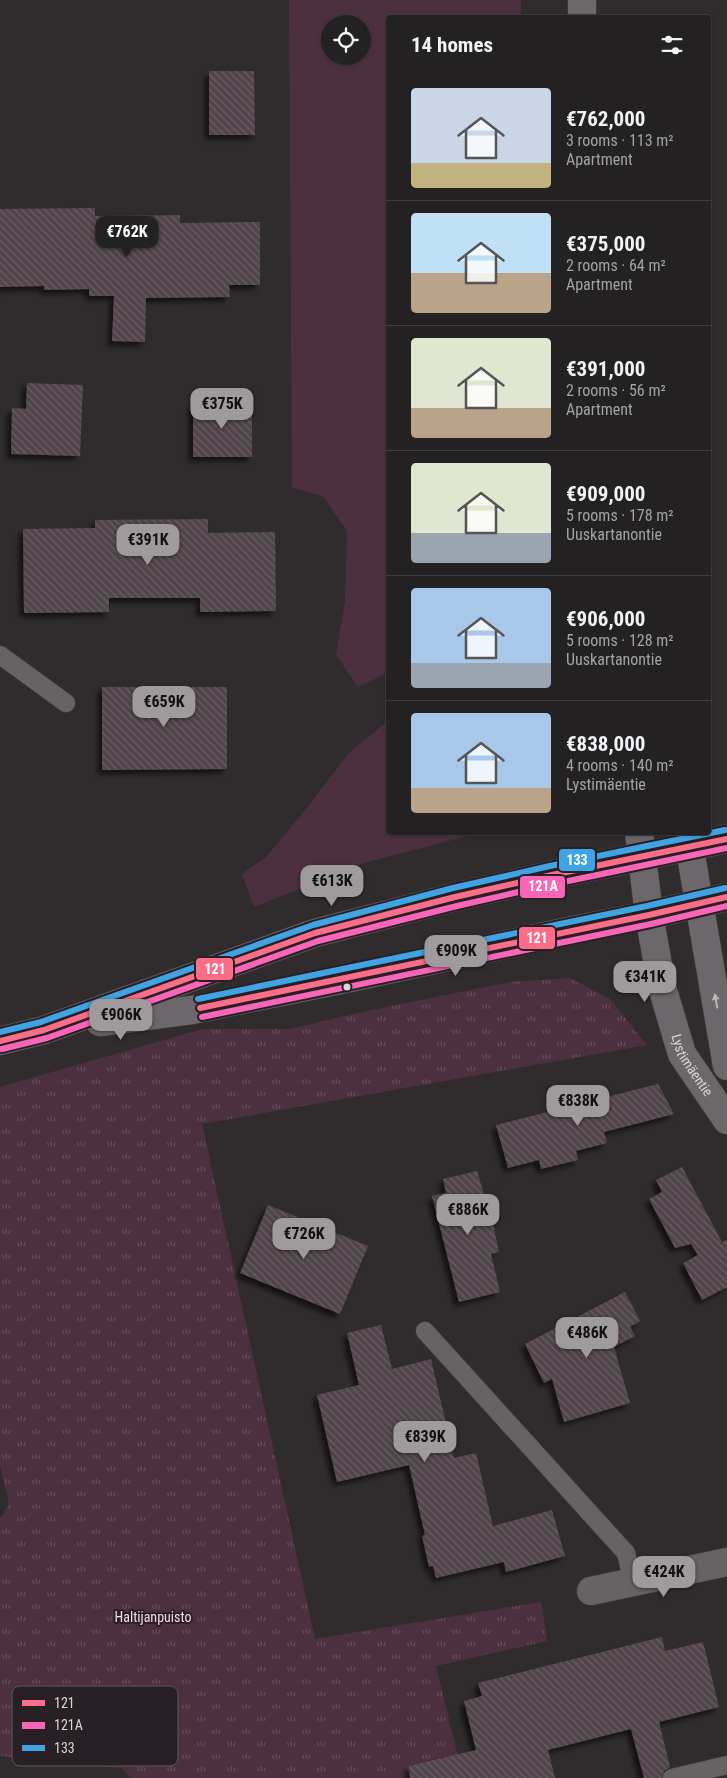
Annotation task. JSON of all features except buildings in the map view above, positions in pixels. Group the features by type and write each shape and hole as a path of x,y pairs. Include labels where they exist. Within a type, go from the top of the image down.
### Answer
{"main road":[{"path":"582,0 582,15"},
{"path":"0,1041 44,1030 315,933 640,845 688,840 727,839"},
{"name":"Lystimäentie","path":"688,840 727,1066"},
{"name":"Lystimäentie","path":"640,845 649,916 662,987 682,1054 727,1120"},
{"path":"44,1030 192,1010 649,916 727,897"}],"street":[{"path":"591,1591 727,1562"}],"lane":[{"path":"0,655 66,703"},
{"path":"425,1331 626,1553 633,1583"},
{"path":"672,1778 727,1765"}],"green space":[{"path":"289,0 521,0 521,15 386,15 386,673 358,687 336,655 345,601 347,531 323,496 292,488"},
{"path":"386,722 386,835 471,835 364,863 254,907 242,874 266,857 349,753"},
{"name":"Haltijanpuisto","path":"570,978 610,999 647,1045 202,1124 315,1639 541,1602 547,1641 436,1666 463,1778 131,1778 122,1768 102,1766 178,1766 178,1686 12,1686 12,1757 0,1756 0,1519 9,1504 0,1466 0,1087 203,1029 290,1029 353,1014 510,982"}],"transit line":[{"name":"133","path":"711,833 725,830"},
{"name":"133","path":"0,1032 41,1022 313,925 453,888 701,835"},
{"name":"121","path":"0,1041 44,1030 315,933 455,897 727,839"},
{"name":"121A","path":"2,1049 47,1038 318,941 457,906 727,848"},
{"name":"133","path":"198,999 647,906 725,888"},
{"name":"121","path":"200,1008 649,915 727,897"},
{"name":"121A","path":"202,1017 651,924 727,906"}]}
